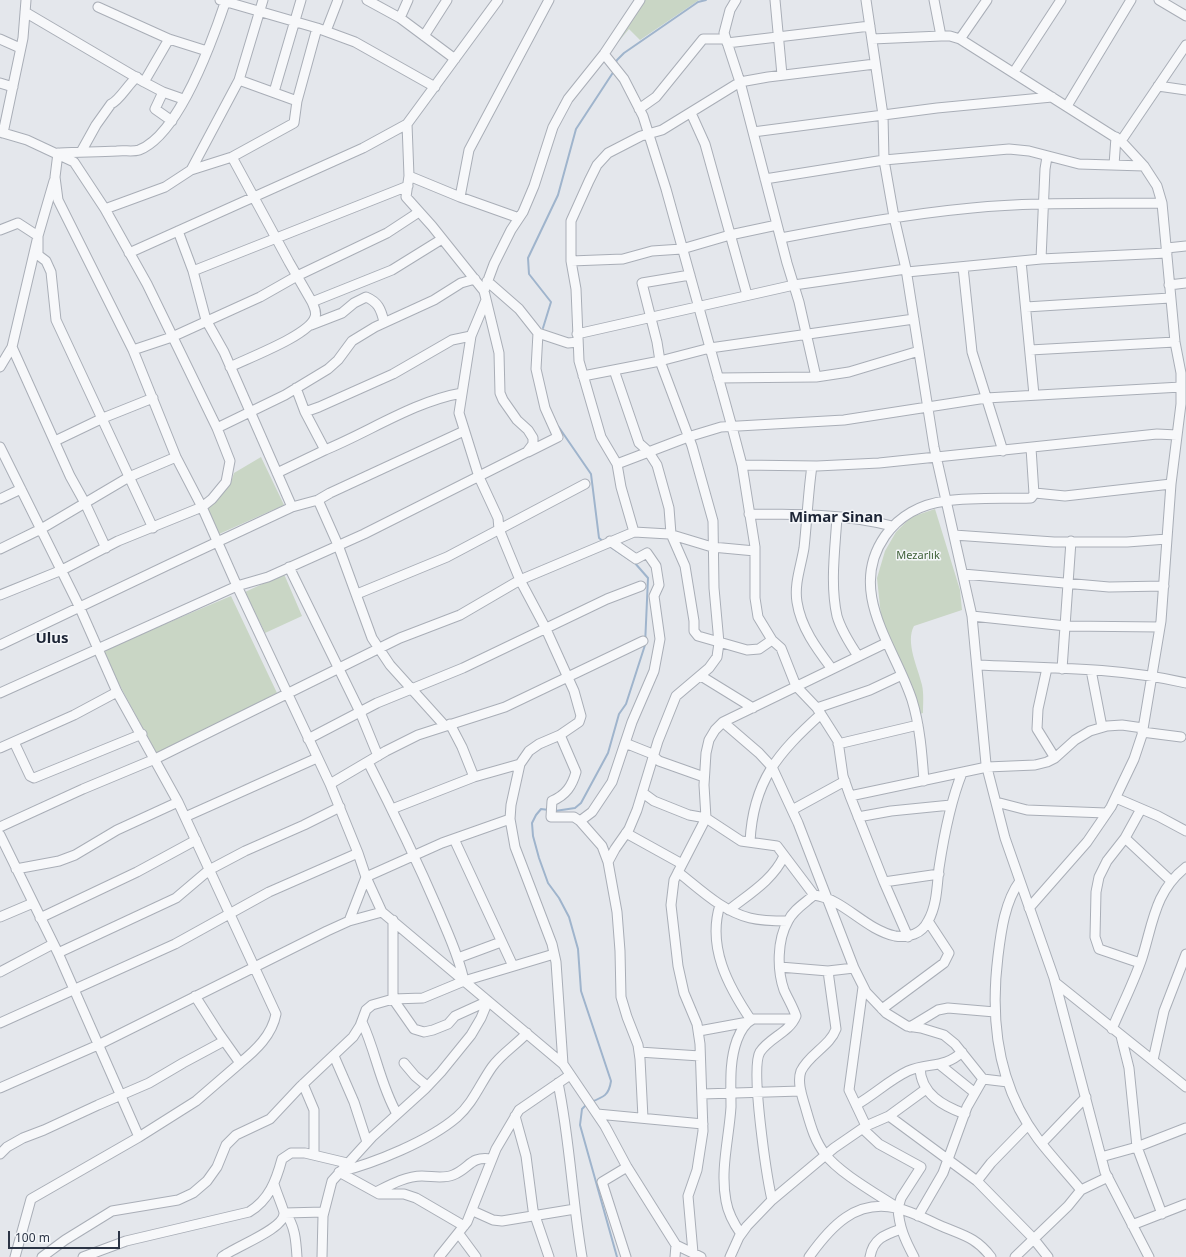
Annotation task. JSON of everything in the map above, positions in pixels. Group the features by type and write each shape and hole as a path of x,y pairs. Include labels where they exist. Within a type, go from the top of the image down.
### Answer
{"street":[{"path":"0,595 62,570 106,548 202,507 212,499 226,482 230,461 216,428 172,337 129,253 105,209 74,162 58,153 27,140 1,132 20,48 26,0"},
{"path":"58,153 138,150 156,139 172,121 207,51 224,0 317,28 355,42 435,87"},
{"path":"191,170 239,80 262,0"},
{"path":"274,92 293,21 301,0"},
{"path":"326,32 338,0"},
{"path":"367,0 400,18 455,59"},
{"path":"400,18 408,0"},
{"path":"424,36 447,0"},
{"path":"129,253 363,148 407,124 498,0"},
{"path":"460,197 469,150 549,0"},
{"path":"563,1064 554,954 515,847 510,819 511,804 520,764 529,751 539,744 560,735 579,722 581,716 567,677 545,627 520,580 499,529 498,518 479,477 459,413 471,336 485,296 487,281 494,264 519,218 534,186 553,127 568,99 604,54 640,0"},
{"path":"736,0 726,22 724,33 740,82 780,238 794,285 816,377"},
{"path":"775,0 782,75"},
{"path":"866,0 883,115 884,160 894,217 907,271 936,457 972,616 987,767 1005,838 1056,983 1101,1157 1108,1177 1149,1257"},
{"path":"934,0 941,36"},
{"path":"960,39 987,0"},
{"path":"1014,72 1061,0"},
{"path":"1068,106 1131,0"},
{"path":"1159,0 1186,16"},
{"path":"98,7 169,39 207,51"},
{"path":"25,12 163,92 183,99"},
{"path":"639,109 656,97 703,40 727,41 779,37 870,26"},
{"path":"105,209 165,187 191,170 232,157 294,123 297,101 317,28"},
{"path":"872,39 941,36 950,36 960,39 1118,139 1144,166 1157,186 1162,203 1175,342 1184,371 1183,392 1171,484 1160,628 1143,730 1134,759 1116,798 1086,842 1029,908"},
{"path":"0,39 20,48"},
{"path":"81,152 96,125 111,104 115,102 128,84 140,79 169,39"},
{"path":"1114,165 1118,139 1158,86 1186,45"},
{"path":"604,54 615,68 639,109 666,189 699,306 742,465 755,551 756,604 758,617 772,640 781,648 796,686 819,711 838,744 845,781 850,796 884,882 908,937"},
{"path":"634,532 621,487 617,464 601,437 579,361 576,289 571,261 571,221 597,165 608,152 648,134 662,130 740,82 782,75 875,64"},
{"path":"239,80 297,101"},
{"path":"0,83 12,87"},
{"path":"1158,86 1186,90"},
{"path":"163,92 155,109 172,121"},
{"path":"753,132 883,115 1052,97"},
{"path":"690,113 705,144 747,295"},
{"path":"407,124 409,176 406,197 475,279 485,296 499,353 500,393 502,400 516,420 528,430 533,438 533,444 527,452"},
{"path":"765,179 884,160 1009,149 1029,151 1079,164 1144,166"},
{"path":"0,367 12,347 38,236 55,177 58,153"},
{"path":"232,157 296,276 316,309 316,317 311,325"},
{"path":"1041,259 1045,169 1048,157"},
{"path":"409,176 460,197 519,218"},
{"path":"55,177 58,200 133,350 176,457 202,507 237,586 330,784 358,853 366,877 382,912 563,1064 594,1111 676,1245 697,1255"},
{"path":"193,271 408,186"},
{"path":"780,238 894,217 973,208 1043,203 1162,203"},
{"path":"133,350 172,337 206,320 260,297 296,276 388,233 419,212"},
{"path":"0,230 18,223 38,236"},
{"path":"571,261 623,259 652,251 682,249 730,235 777,225"},
{"path":"178,231 193,271 206,320 224,352 292,507"},
{"path":"38,236 38,254 46,261 51,272 56,320 153,528"},
{"path":"312,302 392,270 442,239"},
{"path":"487,281 519,309 538,333 568,343 578,338 650,318 794,285 907,271 1167,250 1186,246"},
{"path":"1022,261 1034,395"},
{"path":"962,267 972,352 1003,451"},
{"path":"608,862 626,833 637,810 658,741 676,696 709,668 716,657 720,643 714,588 712,547 713,521 688,437 660,361 658,342 650,318 642,283 690,275"},
{"path":"216,428 285,395 338,360 352,341 384,322 411,312 461,283 475,279"},
{"path":"1169,285 1186,283"},
{"path":"230,367 297,336 311,325 342,312 354,302 366,297 373,300 381,308 384,322"},
{"path":"1026,307 1170,298"},
{"path":"583,376 660,361 710,348 914,319"},
{"path":"0,693 96,648 237,586 268,577 338,545 558,437 545,408 535,365 538,333"},
{"path":"305,412 393,374 452,340 471,336"},
{"path":"1030,350 1175,342"},
{"path":"12,347 70,476 85,503 106,548"},
{"path":"718,378 816,377 849,372 919,351"},
{"path":"614,370 639,443 648,451 657,465 669,508 671,534 685,566 694,621 694,631 698,636 747,650 759,649 772,640"},
{"path":"296,388 305,412 325,450"},
{"path":"617,464 688,437 720,428 820,422 875,416 986,398 1034,395 1183,392"},
{"path":"277,473 434,400 462,394"},
{"path":"55,441 103,418 153,398"},
{"path":"0,645 79,606 292,507 318,500 330,492 464,431"},
{"path":"742,465 812,466 879,463 1157,434 1177,435"},
{"path":"0,446 62,570 117,692 142,734 178,802 276,1014 274,1024 267,1036 240,1063 196,1100 139,1137 31,1199 14,1257"},
{"path":"924,781 922,745 912,700 902,675 886,643 874,608 870,589 871,572 875,555 892,526 904,516 921,507 946,501 1031,498 1034,494 1031,448"},
{"path":"0,549 41,529 129,477 176,457"},
{"path":"812,466 806,514 804,548 797,582 797,602 803,623 812,642 832,669"},
{"path":"357,594 418,570 554,502 585,484"},
{"path":"1034,494 1065,496 1171,484"},
{"path":"0,499 21,489"},
{"path":"318,500 338,545 372,638 378,648 412,689 448,725 462,747 474,778"},
{"path":"749,514 806,514 872,521 892,526"},
{"path":"837,517 834,589 837,616 849,643 858,656"},
{"path":"0,827 102,780 155,760 378,648 420,629 460,615 520,580 634,532 671,534 712,547 755,551"},
{"path":"954,535 1071,541 1127,542 1167,540"},
{"path":"1062,668 1071,541"},
{"path":"580,821 592,812 612,782 632,722 654,671 659,651 659,620 654,596 659,585 656,566 647,553 636,559 610,542"},
{"path":"289,567 360,712 378,756"},
{"path":"963,574 1109,587 1164,586"},
{"path":"308,739 376,703 463,668 545,627 607,599 641,586"},
{"path":"972,616 1066,626 1160,628"},
{"path":"330,784 418,735 486,715 643,641"},
{"path":"697,1255 688,1196 697,1170 703,1124 699,1031 684,993 678,966 670,905 672,890 680,868 706,818 704,777 709,740 715,730 723,722 886,643"},
{"path":"977,665 1062,668 1152,675 1186,683"},
{"path":"1046,668 1038,709 1037,729 1055,758"},
{"path":"1091,670 1102,727"},
{"path":"750,842 751,823 756,799 772,767 819,711 902,675"},
{"path":"701,676 753,708"},
{"path":"0,748 117,692"},
{"path":"723,722 759,753 772,767 792,810 854,968 863,987 882,1008 897,1020 910,1027 921,1028 944,1035 955,1044 983,1079 1008,1082"},
{"path":"838,744 918,725"},
{"path":"850,796 987,767 1035,765 1055,758 1075,740 1090,731 1102,727 1122,725 1181,737"},
{"path":"14,742 30,776 34,778 142,734"},
{"path":"560,735 576,772 572,783 563,796 552,801 551,817 574,817 580,821 602,846 608,862 616,912 620,951 621,997 639,1052 642,1077 641,1092 643,1118"},
{"path":"625,743 641,748 659,761 704,777"},
{"path":"185,817 317,758"},
{"path":"368,762 414,855 458,958 464,981"},
{"path":"392,809 474,778 520,764"},
{"path":"643,792 654,801 689,815 706,818 741,841 777,846 814,895 826,897 878,930 895,936 908,937 918,932 928,921 935,899 950,805 962,773"},
{"path":"792,810 845,781"},
{"path":"1116,798 1141,808 1186,832"},
{"path":"16,869 59,861 75,855 118,830 178,802"},
{"path":"996,802 1027,810 1106,813"},
{"path":"858,817 950,805"},
{"path":"58,953 176,898 209,870 245,851 304,825 340,807"},
{"path":"1140,963 1099,949 1095,937 1096,892 1099,877 1107,861 1125,838 1141,808"},
{"path":"349,921 366,877 414,855 510,819"},
{"path":"626,833 680,868 720,905 729,910 752,919 788,921"},
{"path":"0,835 54,944 139,1137"},
{"path":"1125,838 1170,880"},
{"path":"454,839 513,966"},
{"path":"40,918 137,872 196,840"},
{"path":"0,1023 175,944 287,883 358,853"},
{"path":"729,910 765,882 781,863 784,856"},
{"path":"1112,1029 1140,963 1156,907 1170,880 1186,867"},
{"path":"884,882 939,874"},
{"path":"1020,881 1012,891 1000,939 994,984 995,1012 1003,1070 1028,1125 1081,1190"},
{"path":"772,1200 763,1153 758,1092 758,1059 760,1053 767,1044 786,1030 796,1016 792,1004 784,991 780,967 781,943 788,921 793,913 814,895"},
{"path":"0,917 33,903"},
{"path":"720,905 715,923 717,954 726,978 749,1021"},
{"path":"0,1088 98,1045 349,921 382,912"},
{"path":"393,920 393,999 414,1028 424,1032 448,1024 455,1016 488,1001"},
{"path":"882,1008 944,963 949,953 928,921"},
{"path":"458,958 501,942"},
{"path":"0,972 54,944"},
{"path":"42,1257 65,1240 112,1211 178,1200 193,1193 207,1181 226,1145 236,1135 270,1119 303,1084 353,1037 362,1022 366,1010 372,1005 393,999 423,998 464,981 554,954"},
{"path":"1152,1060 1164,1011 1186,954"},
{"path":"780,967 828,971 854,968"},
{"path":"828,971 836,1030 834,1037 826,1042 806,1063 801,1072 801,1091 810,1126 818,1144 838,1167 898,1208"},
{"path":"1056,983 1186,1087"},
{"path":"863,987 849,1080 849,1090 864,1128 878,1144 921,1167 901,1198 898,1208 903,1237 914,1257"},
{"path":"195,996 240,1063"},
{"path":"322,1257 324,1212 332,1181 367,1142 427,1086 470,1035 481,1018 488,1001"},
{"path":"910,1027 938,1010 948,1008 995,1012"},
{"path":"699,1031 749,1021 794,1019"},
{"path":"741,1234 729,1212 726,1200 725,1165 730,1077 735,1046 737,1039 749,1021"},
{"path":"362,1022 370,1040 379,1075 397,1114"},
{"path":"339,1172 362,1166 406,1147 427,1137 452,1121 478,1092 492,1067 527,1033"},
{"path":"1121,1036 1129,1068 1137,1147 1162,1214"},
{"path":"0,1154 7,1147 23,1138 149,1084 182,1063 224,1041"},
{"path":"639,1052 700,1056"},
{"path":"856,1105 873,1095 897,1076 920,1068 954,1060 962,1052"},
{"path":"334,1056 354,1102 367,1142"},
{"path":"404,1064 427,1086"},
{"path":"939,1064 975,1093"},
{"path":"920,1068 920,1076 926,1089 937,1101 951,1109 965,1114"},
{"path":"439,1257 459,1234 473,1211 492,1159 515,1116 528,1103 570,1075"},
{"path":"918,1216 949,1160 965,1114 983,1079"},
{"path":"558,1083 563,1104 574,1209 582,1257"},
{"path":"303,1084 314,1110 314,1154"},
{"path":"730,1257 741,1234 758,1213 772,1200 826,1155 864,1128 889,1116 926,1089"},
{"path":"702,1094 801,1091"},
{"path":"1042,1144 1086,1097"},
{"path":"594,1111 703,1124"},
{"path":"515,1116 526,1156 534,1215 549,1257"},
{"path":"889,1116 977,1181 1034,1238 1048,1257"},
{"path":"977,1181 991,1163 1028,1125"},
{"path":"1101,1157 1137,1147 1186,1128"},
{"path":"83,1257 126,1241 249,1212 258,1206 268,1196 274,1184 282,1159 291,1152 314,1154 347,1163"},
{"path":"376,1192 409,1178 421,1176 439,1178 453,1175 474,1160 492,1159"},
{"path":"626,1257 602,1182 627,1167"},
{"path":"339,1172 379,1194 404,1194 426,1203 464,1226"},
{"path":"1015,1257 1068,1206 1081,1190 1108,1177"},
{"path":"274,1184 295,1234 297,1257"},
{"path":"1132,1225 1186,1204"},
{"path":"812,1256 821,1240 845,1217 859,1209 883,1205 898,1208 972,1238 991,1257"},
{"path":"473,1211 493,1220 502,1221 574,1209"},
{"path":"285,1213 324,1212"},
{"path":"222,1257 241,1244 273,1230 283,1219 285,1213"},
{"path":"870,1257 874,1243 882,1236 901,1229"},
{"path":"459,1234 476,1257"},
{"path":"675,1257 676,1245"}],"green space":[{"path":"645,0 699,0 640,40 629,29 610,52 629,20"},
{"path":"261,457 284,505 219,534 206,508 231,482 234,473"},
{"name":"Mezarlık","path":"935,509 960,590 962,610 914,626 911,640 913,655 923,692 923,713 920,714 906,671 882,626 877,578 885,551 896,532 911,517"},
{"path":"284,574 302,616 265,633 245,592"},
{"path":"231,596 277,693 157,754 101,651"}],"waterway":[{"path":"615,64 624,53 698,2 706,0"},
{"path":"543,328 551,302 529,274 528,258 558,195 576,129 614,71"},
{"path":"558,426 591,474 599,538 604,542"},
{"path":"609,546 630,560"},
{"path":"555,811 575,808 581,803 608,753 619,714 626,704 645,645 648,578 634,562"},
{"path":"549,810 541,809 536,815 532,823 533,836 548,883 559,898 569,917 578,949 581,991 611,1081 609,1089 605,1095 591,1102"},
{"path":"587,1104 582,1109 580,1125 617,1257"}],"district":[{"name":"Mimar Sinan","path":"836,518"},
{"name":"Ulus","path":"52,639"}]}
